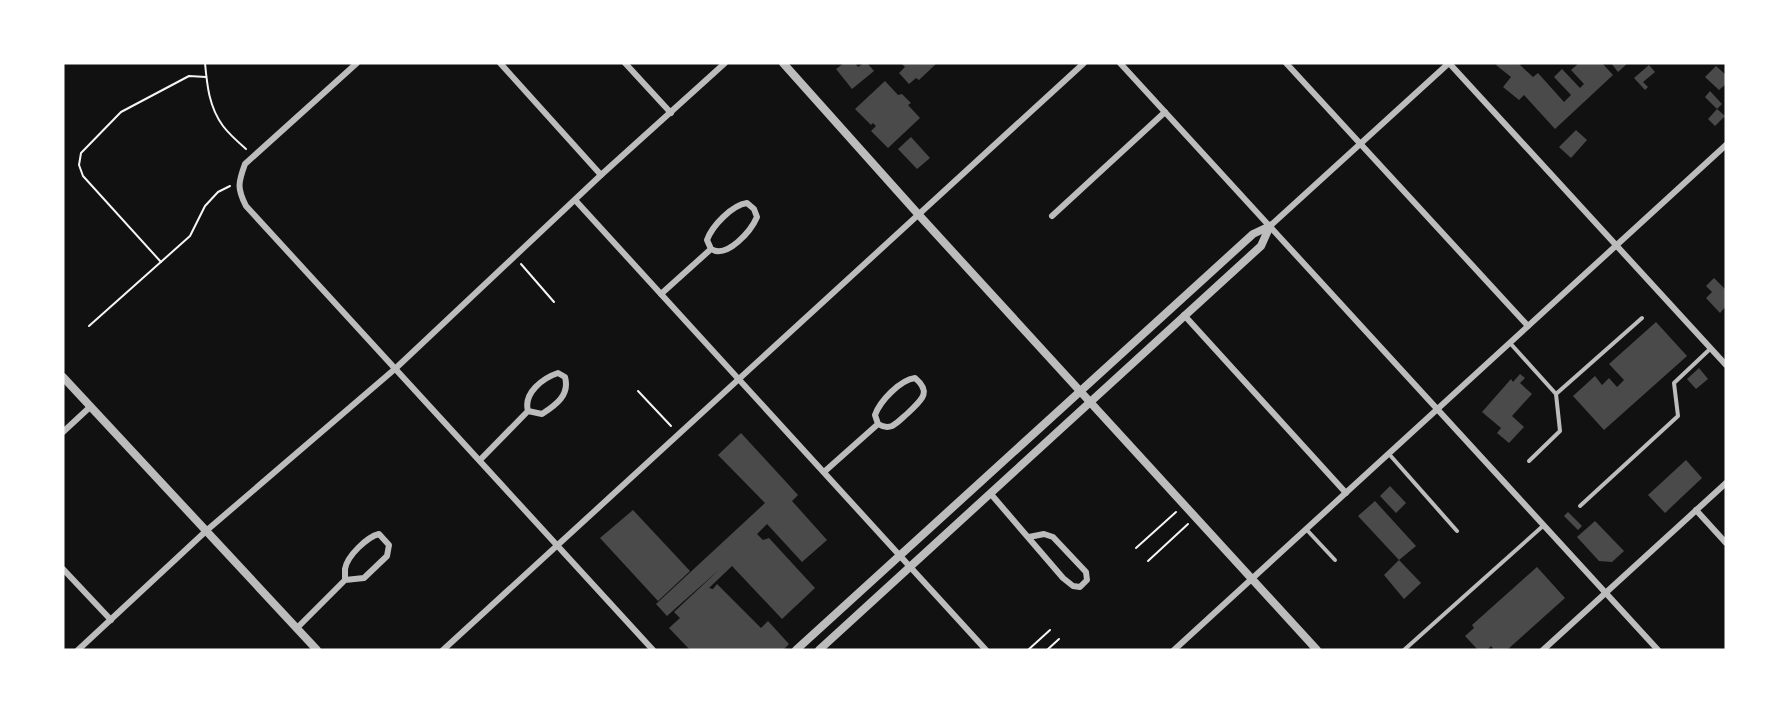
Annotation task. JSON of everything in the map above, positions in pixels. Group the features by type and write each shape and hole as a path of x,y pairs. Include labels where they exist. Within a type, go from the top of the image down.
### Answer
{"street":[{"path":"357,63 245,165 239,181 239,192 246,206 653,650"},
{"path":"500,63 602,175"},
{"path":"626,63 671,113"},
{"path":"78,650 206,531 396,368 725,63"},
{"path":"783,63 1317,650"},
{"path":"443,650 1084,63"},
{"path":"1120,63 1658,650"},
{"path":"1286,63 1528,326"},
{"path":"796,650 1253,234 1270,226 1449,63 1726,365"},
{"path":"1052,216 1165,112"},
{"path":"1174,650 1726,145"},
{"path":"576,201 986,650"},
{"path":"747,203 754,209 757,217 754,224 732,246 724,251 716,252 711,249 707,240 710,231 739,204 747,203"},
{"path":"819,650 1261,246 1270,226"},
{"path":"661,294 711,249"},
{"path":"1184,315 1346,493"},
{"path":"558,373 565,377 568,386 566,392 553,407 542,414 528,411 526,404 531,393 547,376 558,373"},
{"path":"63,377 317,650"},
{"path":"915,378 922,384 925,392 922,399 900,421 892,426 884,427 878,424 875,415 878,406 907,379 915,378"},
{"path":"63,432 90,407"},
{"path":"480,460 528,411"},
{"path":"824,472 878,424"},
{"path":"1543,650 1726,483"},
{"path":"990,493 1064,578 1073,586 1080,586 1087,580 1086,572 1053,537 1044,534 1029,537"},
{"path":"1696,510 1726,543"},
{"path":"297,628 345,579 364,578 387,556 389,545 384,538 379,534 372,536 349,558 345,568 345,579"},
{"path":"63,569 111,620"}],"lane":[{"path":"1556,394 1642,318"},
{"path":"1510,343 1556,394 1560,431 1528,461"},
{"path":"1580,506 1678,416 1674,383 1711,348"},
{"path":"1389,454 1457,531"},
{"path":"1404,650 1544,525"},
{"path":"1306,529 1335,560"}],"path":[{"path":"205,63 212,105 222,125 253,157"},
{"path":"160,262 83,176 79,165 81,153 121,112 189,76 206,77"},
{"path":"89,326 190,236 206,206 218,192 239,181"},
{"path":"515,257 554,302"},
{"path":"638,391 678,434"},
{"path":"1136,548 1184,505"},
{"path":"1148,561 1196,517"},
{"path":"1028,650 1050,630"},
{"path":"1047,650 1059,639"}],"building":[{"path":"844,63 855,63 858,67 867,63 874,71 852,89 836,69"},
{"path":"937,63 919,80 916,78 909,84 899,73 905,67 902,64"},
{"path":"1498,63 1522,63 1520,65 1533,77 1538,73 1564,102 1571,95 1554,77 1562,69 1580,88 1584,84 1571,70 1579,63 1602,63 1613,75 1555,129 1524,95 1519,100 1503,87 1511,77 1496,65"},
{"path":"1611,63 1628,63 1618,72"},
{"path":"1649,65 1655,72 1643,82 1648,87 1645,90 1634,78"},
{"path":"1716,66 1726,75 1726,84 1719,90 1705,77"},
{"path":"885,81 898,95 902,94 911,103 908,105 920,118 888,148 871,131 876,126 873,123 871,125 855,109"},
{"path":"1710,91 1722,104 1717,109 1705,97"},
{"path":"1717,109 1725,116 1715,126 1708,119"},
{"path":"1576,130 1587,140 1571,158 1559,147"},
{"path":"911,137 930,158 917,169 898,149"},
{"path":"1714,278 1726,290 1726,306 1720,313 1706,298 1712,292 1706,286"},
{"path":"1656,322 1687,356 1604,430 1573,396 1595,376 1602,385 1609,378 1617,387 1624,380 1609,364"},
{"path":"1699,368 1708,379 1696,389 1687,379"},
{"path":"1520,374 1525,378 1520,383 1532,394 1512,416 1524,427 1509,443 1497,433 1501,428 1482,412 1511,379 1513,382"},
{"path":"741,433 798,495 792,501 827,540 802,562 767,524 757,534 763,540 769,538 815,588 782,619 732,566 709,588 713,589 717,584 761,628 768,621 789,644 783,650 690,650 669,628 680,618 674,612 721,568 667,616 656,604 765,503 718,455"},
{"path":"1686,460 1702,478 1665,513 1648,495"},
{"path":"1390,486 1406,503 1396,513 1380,496"},
{"path":"1375,501 1416,546 1399,560 1358,516"},
{"path":"633,510 690,571 658,601 600,538"},
{"path":"1568,512 1582,526 1578,530 1564,516"},
{"path":"1595,521 1624,551 1612,562 1599,561 1577,537"},
{"path":"1399,560 1421,583 1404,599 1384,575"},
{"path":"1537,567 1565,598 1507,650 1494,650 1491,646 1487,650 1478,650 1465,636 1474,628 1472,625"}]}
